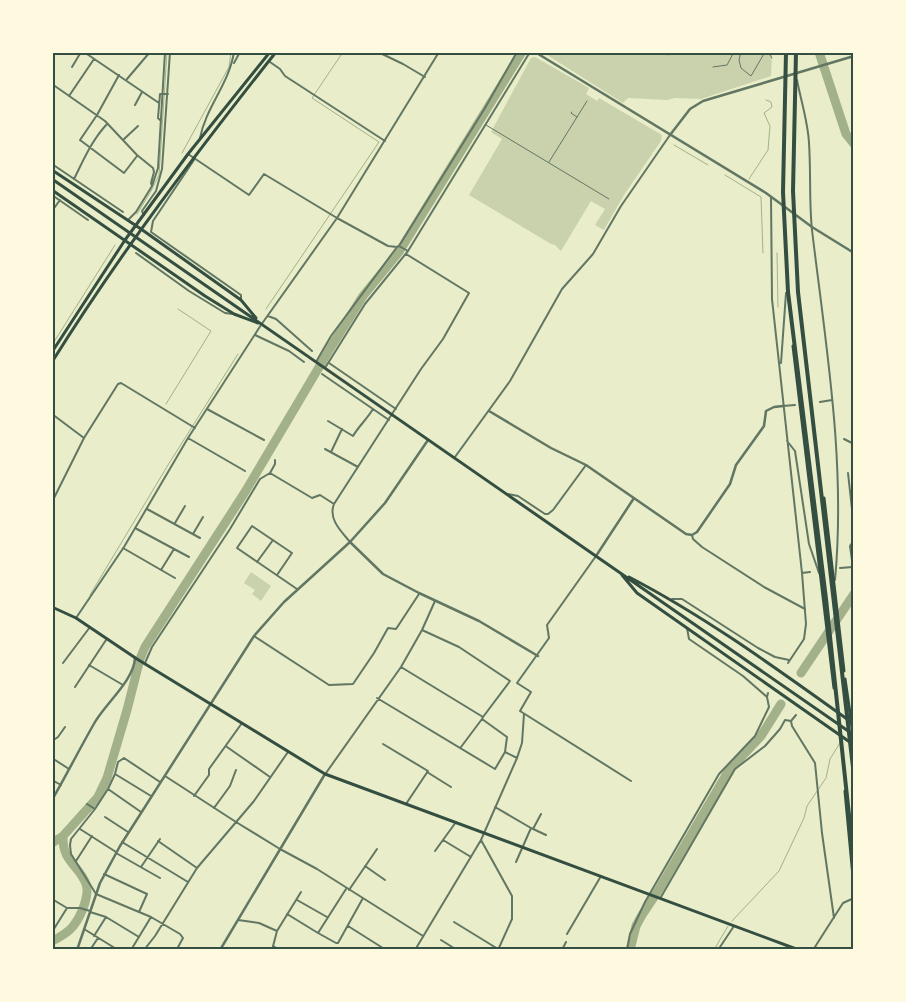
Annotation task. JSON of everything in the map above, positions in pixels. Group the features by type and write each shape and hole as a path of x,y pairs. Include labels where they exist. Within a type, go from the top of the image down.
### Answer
{"highway":[{"path":"52,362 91,300 130,244 267,60 270,52"},
{"path":"52,352 125,240 188,154 267,60 276,52"},
{"path":"786,52 782,192 787,290 840,736 854,887"},
{"path":"786,52 784,192 788,292 826,599 854,862"},
{"path":"796,52 794,198 799,292 854,741"},
{"path":"796,52 793,192 798,292 854,776"},
{"path":"52,170 128,220 241,300 261,325"},
{"path":"52,179 854,735"},
{"path":"52,190 234,314 261,325"},
{"path":"618,570 672,599 852,723"},
{"path":"618,570 637,592 854,746"},
{"path":"52,607 76,618 211,705 325,774 799,950"}],"street":[{"path":"72,66 83,52 159,103"},
{"path":"69,96 94,52"},
{"path":"127,80 150,52"},
{"path":"128,220 136,212 152,186 158,168 165,52"},
{"path":"144,215 142,211 156,191 161,175 170,52"},
{"path":"232,66 234,52"},
{"path":"200,140 203,123 240,52"},
{"path":"378,52 404,64 425,77"},
{"path":"76,618 123,548 188,438 254,335 337,218 439,52"},
{"path":"316,362 331,336 398,246 517,52"},
{"path":"324,368 329,363 365,304 408,251 530,52"},
{"path":"535,52 771,197 812,227 854,253"},
{"path":"713,68 727,65 734,52"},
{"path":"741,52 739,60 741,68 751,76 765,52"},
{"path":"769,53 772,58"},
{"path":"454,458 489,411 522,361 562,289 593,254 621,206 690,109 703,100 854,56"},
{"path":"267,60 280,69 285,76 385,141"},
{"path":"796,73 809,141 812,227 833,400 838,480 838,541 834,584"},
{"path":"119,75 97,115 80,140 124,173 137,155"},
{"path":"52,84 108,124 137,155 153,168 152,186"},
{"path":"135,105 142,92"},
{"path":"160,120 158,118 159,103 160,94 162,94"},
{"path":"162,94 168,94"},
{"path":"549,163 587,101"},
{"path":"572,112 577,117"},
{"path":"74,179 96,135 108,124"},
{"path":"485,125 609,199"},
{"path":"123,140 138,126"},
{"path":"188,154 249,195 264,174 388,246 398,246 408,251"},
{"path":"194,158 153,221 151,232 241,294 241,300"},
{"path":"52,164 123,212"},
{"path":"52,195 88,220"},
{"path":"672,599 682,599 758,648 788,662 804,639 806,609 772,299 771,197"},
{"path":"52,212 60,200"},
{"path":"136,252 189,291 225,313 234,314"},
{"path":"406,254 469,293 443,339 421,369 334,504 332,515 335,523 350,542 383,574 479,621 538,656"},
{"path":"780,368 787,290"},
{"path":"268,316 276,319 312,351"},
{"path":"254,335 289,352 304,362"},
{"path":"329,363 396,409"},
{"path":"322,374 389,420"},
{"path":"52,502 84,438 118,384 121,383 195,428"},
{"path":"820,402 833,400"},
{"path":"489,411 545,445 586,465 686,534 692,535 697,532 730,484 736,465 764,426 766,411 774,407 795,405"},
{"path":"206,409 264,440"},
{"path":"328,421 353,436 373,409"},
{"path":"52,414 84,438"},
{"path":"331,452 342,429"},
{"path":"188,438 245,470"},
{"path":"844,439 854,444"},
{"path":"77,950 96,894 116,852 254,636 275,611 350,542 385,502 428,440"},
{"path":"787,440 795,451 809,544 820,576"},
{"path":"325,449 358,467"},
{"path":"145,663 152,647 230,529 260,479 270,473 275,460"},
{"path":"506,494 518,496 545,514 548,514 586,465"},
{"path":"270,473 312,498 320,495 334,504"},
{"path":"848,473 854,527"},
{"path":"517,684 532,660 538,656 548,638 547,625 634,498"},
{"path":"174,524 184,506"},
{"path":"147,508 200,538"},
{"path":"193,534 203,517"},
{"path":"277,575 292,553 252,526 237,548 298,590"},
{"path":"135,528 188,557"},
{"path":"692,535 693,539 702,547 764,587 806,609"},
{"path":"257,562 273,540"},
{"path":"840,568 853,567 850,546 854,540"},
{"path":"123,548 175,578"},
{"path":"161,570 174,549"},
{"path":"802,573 810,572"},
{"path":"254,636 329,685 353,684 388,628 396,629 419,593"},
{"path":"220,950 325,774 401,667 422,630 435,601"},
{"path":"63,663 90,627"},
{"path":"627,950 634,923 719,774 755,736 769,707 766,696 743,676 689,639 686,628"},
{"path":"422,630 459,647 510,681 531,692 520,711 630,781"},
{"path":"75,687 108,638"},
{"path":"52,800 106,706 123,685 135,662 135,656"},
{"path":"89,665 123,685"},
{"path":"378,698 495,769 505,752 507,737 482,718 401,667"},
{"path":"461,748 510,681"},
{"path":"766,696 768,692"},
{"path":"415,950 481,840 517,758 522,743 524,714"},
{"path":"791,721 796,715"},
{"path":"660,898 735,768 765,746 780,730 785,720 791,721"},
{"path":"791,721 792,726 815,764 822,833 834,918"},
{"path":"194,796 209,775 209,769 242,723"},
{"path":"52,741 66,727"},
{"path":"382,744 428,770 427,772 451,787"},
{"path":"226,746 270,776"},
{"path":"144,950 197,868 254,801 288,751"},
{"path":"505,752 517,758"},
{"path":"52,758 70,769"},
{"path":"160,782 124,758 118,762 108,789 71,839 70,845 71,854 96,894 151,917 180,934 183,938 178,950"},
{"path":"214,808 230,786 236,770"},
{"path":"406,804 427,772"},
{"path":"115,774 151,796"},
{"path":"165,776 194,796 280,849 317,869 423,936"},
{"path":"52,780 61,785"},
{"path":"108,789 141,812"},
{"path":"87,804 95,809"},
{"path":"495,807 546,835"},
{"path":"516,862 532,828 541,814"},
{"path":"105,817 128,832"},
{"path":"435,851 456,822"},
{"path":"80,828 141,868 160,878"},
{"path":"76,861 92,836"},
{"path":"141,868 159,840 197,868"},
{"path":"443,840 471,857"},
{"path":"454,922 498,949 512,919 512,896 481,840"},
{"path":"122,842 188,882"},
{"path":"318,933 327,917 377,849"},
{"path":"365,866 385,880"},
{"path":"104,874 147,894 139,912"},
{"path":"567,934 601,876"},
{"path":"280,950 273,948 277,930 301,892"},
{"path":"287,914 338,943 363,898"},
{"path":"813,950 843,903 854,898"},
{"path":"52,899 68,908 80,908 106,917 139,937"},
{"path":"296,900 327,917"},
{"path":"52,932 68,908"},
{"path":"94,936 106,917"},
{"path":"131,950 151,917"},
{"path":"238,920 259,923 277,930"},
{"path":"718,950 734,925"},
{"path":"348,926 386,950"},
{"path":"84,929 118,950"},
{"path":"90,950 98,938"},
{"path":"440,940 455,949"},
{"path":"562,950 566,942"}],"green space":[{"path":"544,53 772,53 771,76 701,99 628,98 623,103"},
{"path":"535,57 589,88 586,94 597,101 599,98 662,135 661,141 624,195 604,230 595,225 605,209 591,201 561,251 555,245 469,195 502,139 491,132 531,58"},
{"path":"251,572 271,586 261,601 252,594 255,590 244,583"}],"waterway":[{"path":"137,214 159,175 167,52"},
{"path":"182,153 229,67 231,52"},
{"path":"266,309 379,142 312,98 343,52"},
{"path":"52,843 63,836 98,797 107,778 145,647 245,492 363,296 399,252 522,52"},
{"path":"819,52 846,134 854,144"},
{"path":"749,179 768,150 770,126 764,113 772,107 771,102 766,100"},
{"path":"674,145 708,165"},
{"path":"725,175 761,197 763,253"},
{"path":"52,345 115,245"},
{"path":"777,253 778,307"},
{"path":"166,404 211,331 178,309"},
{"path":"90,595 168,465 238,354"},
{"path":"801,673 854,594"},
{"path":"630,950 636,926 642,915 729,770 761,736 781,704"},
{"path":"732,921 779,871 804,818 807,806 826,778 830,759 840,743"},
{"path":"52,941 70,930 74,925 82,911 87,894 83,878 65,852 63,836"},
{"path":"714,950 728,926"}]}
